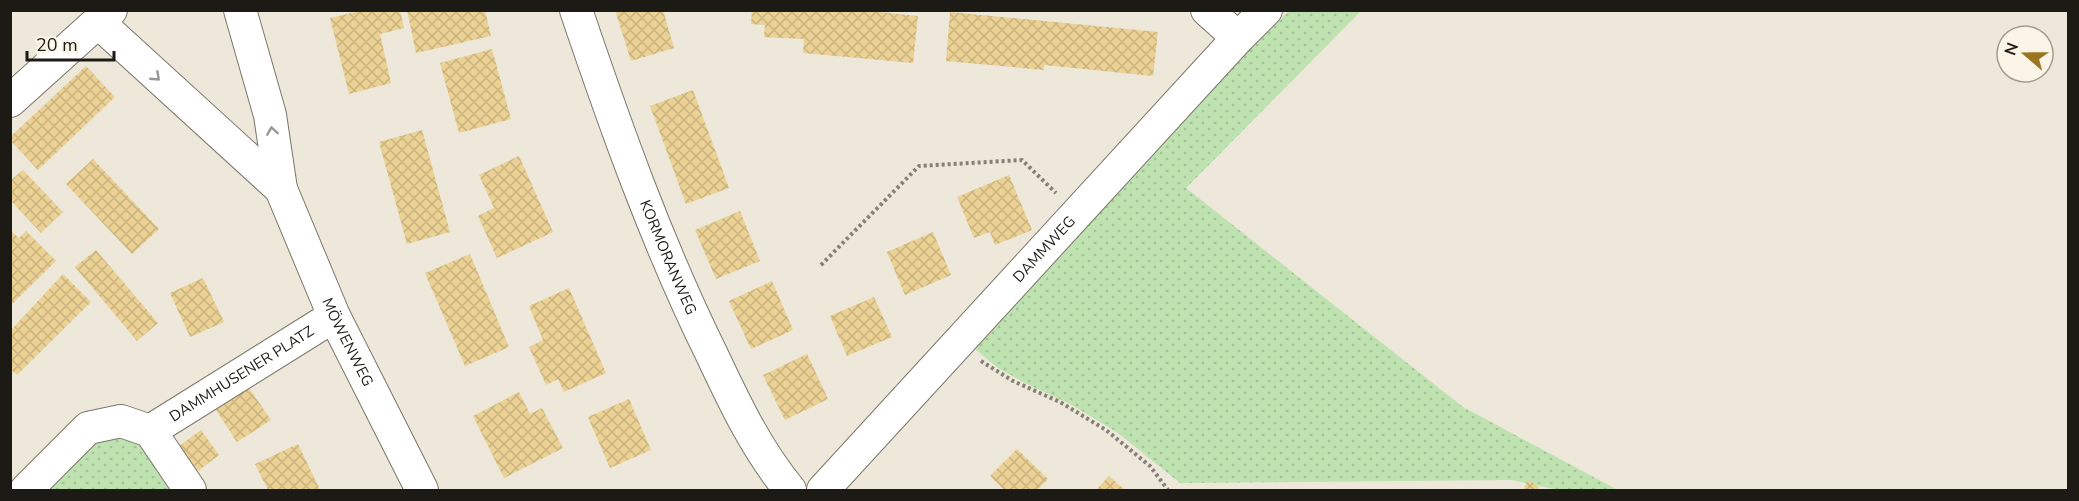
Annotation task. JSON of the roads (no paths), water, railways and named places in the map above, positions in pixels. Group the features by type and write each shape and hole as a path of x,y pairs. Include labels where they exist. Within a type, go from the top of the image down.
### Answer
{"street":[{"name":"MÖWENWEG","path":"240,10 270,116 281,189 334,316 422,490"},
{"name":"KORMORANWEG","path":"576,10 624,148 690,310 744,423 770,466 790,490"},
{"path":"1208,10 1238,38"},
{"name":"DAMMWEG","path":"823,490 1077,212 1266,10"},
{"name":"MÖWENWEG","path":"104,16 281,189"},
{"path":"10,101 104,16"},
{"name":"DAMMHUSENER PLATZ","path":"150,431 334,316"},
{"path":"27,490 88,428 121,421 150,431 190,490"}]}
